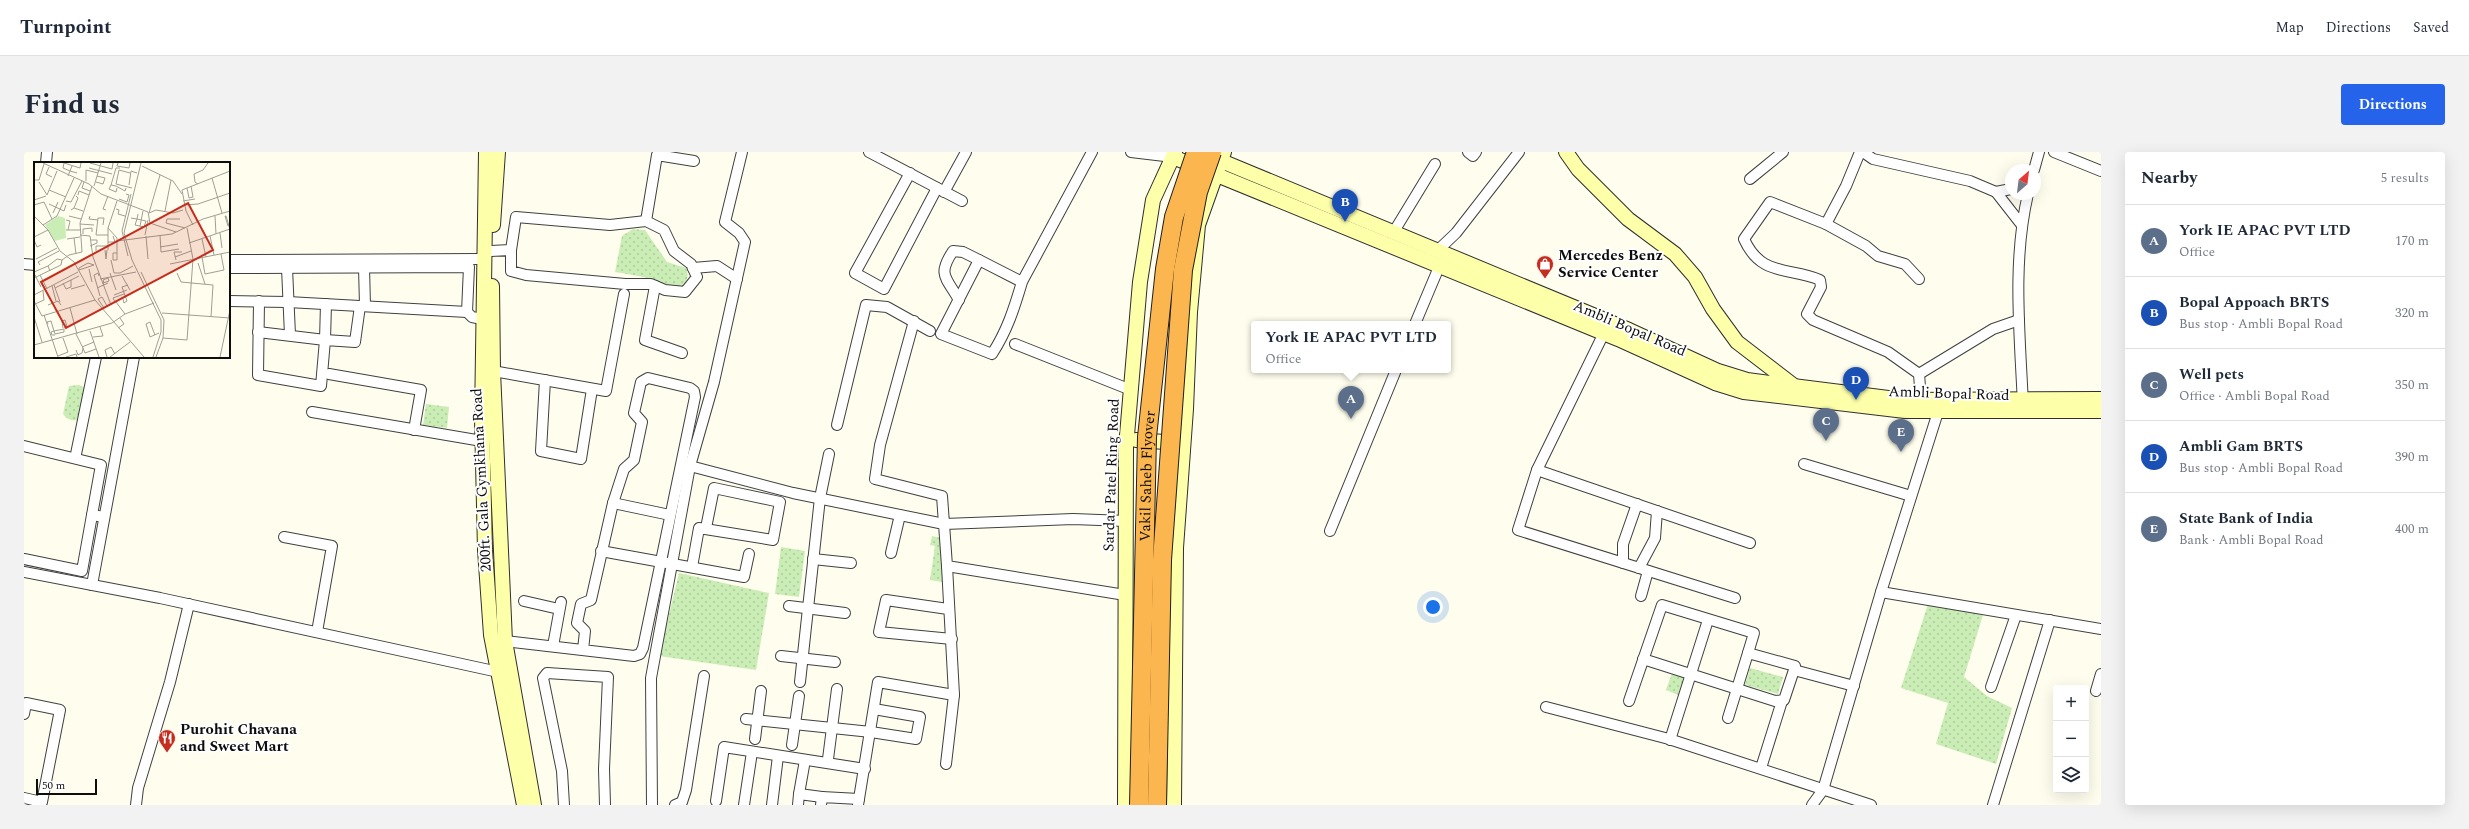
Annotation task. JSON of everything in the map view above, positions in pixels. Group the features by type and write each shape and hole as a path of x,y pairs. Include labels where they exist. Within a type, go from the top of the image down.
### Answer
{"highway":[{"name":"Vakil Saheb Flyover","path":"1139,805 1147,437 1165,269 1174,217 1196,152"},
{"name":"Vakil Saheb Flyover","path":"1157,805 1162,560 1183,270 1198,192 1218,160"}],"street":[{"path":"46,162 47,152"},
{"path":"486,152 487,255 482,319 482,441 485,550 491,627 505,673 524,805"},
{"name":"200ft. Gala Gymkhana Road","path":"498,152 487,255 505,641 505,673 534,805"},
{"path":"652,805 651,678 690,466 714,382 745,242 739,232 725,222 742,152"},
{"path":"870,152 962,201"},
{"path":"910,173 855,273 884,289 941,190 966,152"},
{"path":"979,260 941,334 992,354 1006,332 1022,282 1092,152"},
{"path":"1131,152 1174,154"},
{"name":"Ambli Bopal Road","path":"1199,152 1629,330 1718,371 1748,380 1938,412 2101,399"},
{"path":"1468,152 1473,156 1476,152"},
{"path":"1437,251 1456,232 1519,152"},
{"path":"1566,152 1578,169 1628,219 1675,254 1695,277 1713,309 1737,342 1795,387"},
{"path":"1750,179 1783,152"},
{"path":"1826,224 1846,186 1860,152"},
{"path":"1863,152 1872,159 1970,181 1996,192 2021,224"},
{"path":"2036,164 2039,152"},
{"path":"2054,152 2101,171"},
{"name":"Ambli Bopal Road","path":"1174,154 1218,160 1438,266 1603,335 1618,339 1715,383 1744,392 1905,406 1921,400 2101,411"},
{"name":"Sardar Patel Ring Road","path":"1125,805 1126,440 1140,282 1153,200 1174,154"},
{"path":"646,221 657,155 694,161"},
{"path":"1174,805 1176,548 1184,443 1190,312 1198,225 1218,160"},
{"path":"1393,233 1435,164"},
{"path":"1996,192 2005,190"},
{"path":"2023,406 2019,320 2021,224 2027,200"},
{"path":"1919,279 1906,264 1878,256 1866,246 1826,224 1770,202 1744,239 1748,249 1766,265 1789,274 1807,275 1820,280 1821,287 1807,314 1813,320 1888,352 1919,374"},
{"path":"516,217 610,225 646,221 664,230 674,251 693,268 697,277 685,292 665,290 655,286 526,275 511,271 511,250 516,217"},
{"path":"230,260 487,255 511,250"},
{"path":"959,300 944,274 944,265 953,251 963,252 1022,282"},
{"path":"693,268 716,266 737,280"},
{"path":"1416,321 1438,266"},
{"path":"258,332 355,342 362,306 364,267"},
{"path":"230,268 469,267 467,312"},
{"path":"287,268 290,335"},
{"path":"655,286 645,340 682,353"},
{"path":"493,371 606,391 624,294"},
{"path":"230,301 288,302 467,312 472,317 482,319"},
{"path":"258,301 258,375 321,386 326,304"},
{"path":"837,425 866,305 887,307 930,331"},
{"path":"1919,374 1993,329 2019,320"},
{"path":"914,321 880,445 875,479 942,496 947,566 948,609 952,639 954,695 946,764"},
{"path":"1603,335 1537,470 1518,530 1735,598"},
{"path":"1015,344 1131,390"},
{"path":"76,454 96,358"},
{"path":"92,585 134,358"},
{"path":"1330,531 1395,373"},
{"path":"328,374 421,390 414,430"},
{"path":"1919,374 1921,400"},
{"path":"505,641 634,656 640,654 643,648 695,397 694,391 690,388 648,378 641,382 634,413 642,422 634,460 624,469 613,503 590,600 581,604 577,623 586,631 583,650"},
{"path":"545,380 541,451 581,459 592,389"},
{"path":"312,412 482,441"},
{"path":"1812,805 1824,790 1881,592 1938,412"},
{"path":"1126,440 1184,443"},
{"path":"24,446 101,465 82,570 24,559"},
{"path":"800,682 820,498 829,454"},
{"path":"1804,464 1911,496"},
{"path":"690,466 820,498 944,524 1073,519 1126,521"},
{"path":"1537,470 1750,543"},
{"path":"692,567 699,528 773,540 780,502 714,488 706,528"},
{"path":"613,503 670,515"},
{"path":"1623,563 1623,544 1637,504"},
{"path":"1641,596 1644,569 1655,538 1657,511"},
{"path":"891,553 900,515"},
{"path":"92,516 104,517"},
{"path":"284,537 332,546 317,632"},
{"path":"601,551 744,577 749,554"},
{"path":"813,559 851,563"},
{"path":"947,566 1125,595"},
{"path":"24,572 189,604 505,673"},
{"path":"1881,592 2101,629"},
{"path":"948,609 886,600 879,632 952,639"},
{"path":"524,602 560,606 553,646"},
{"path":"136,805 138,788 170,682 189,604"},
{"path":"1629,701 1662,605 1754,634 1728,718"},
{"path":"789,606 845,613"},
{"path":"1991,687 2016,614"},
{"path":"1670,740 1708,620"},
{"path":"1993,805 2050,620"},
{"path":"1748,653 1795,666 1786,697 1782,701 1761,768"},
{"path":"781,656 835,662"},
{"path":"1643,659 1782,701"},
{"path":"1794,670 1854,686"},
{"path":"564,805 562,771 543,678 547,673 608,677 604,769 605,805"},
{"path":"2096,691 2101,674"},
{"path":"675,805 682,802 686,790 704,676"},
{"path":"799,794 822,801 858,802 865,769 878,682 954,695"},
{"path":"828,759 837,689"},
{"path":"755,739 761,691"},
{"path":"792,745 799,696"},
{"path":"24,714 26,703 60,710 42,802 24,798"},
{"path":"1546,707 1670,740 1761,768 1871,805"},
{"path":"746,719 871,732 916,739 920,717 874,709"},
{"path":"716,801 724,748 865,769"},
{"path":"744,805 752,752"},
{"path":"772,805 778,756"},
{"path":"798,805 805,760"}],"green space":[{"path":"633,229 645,230 667,262 686,268 687,278 684,284 671,287 656,280 615,272 622,236"},
{"path":"79,385 85,388 79,420 68,419 63,414 69,386"},
{"path":"426,404 449,407 447,428 423,425"},
{"path":"932,536 941,538 942,582 930,580 935,546 930,545"},
{"path":"781,547 805,551 799,597 775,594"},
{"path":"679,573 769,593 756,670 659,656"},
{"path":"1928,604 1983,615 1964,677 1987,696 2012,708 1996,764 1936,744 1948,703 1901,688"},
{"path":"1750,668 1783,677 1778,694 1745,685"},
{"path":"1672,673 1684,678 1678,695 1666,690"}],"place":[{"name":"Bopal Appoach BRTS","path":"1345,222"},
{"name":"Mercedes Benz Service Center","path":"1545,279"},
{"name":"Ambli Gam BRTS","path":"1856,400"},
{"name":"York IE APAC PVT LTD","path":"1351,419"},
{"name":"Well pets","path":"1826,441"},
{"name":"State Bank of India","path":"1901,452"},
{"name":"Purohit Chavana and Sweet Mart","path":"167,753"}]}
